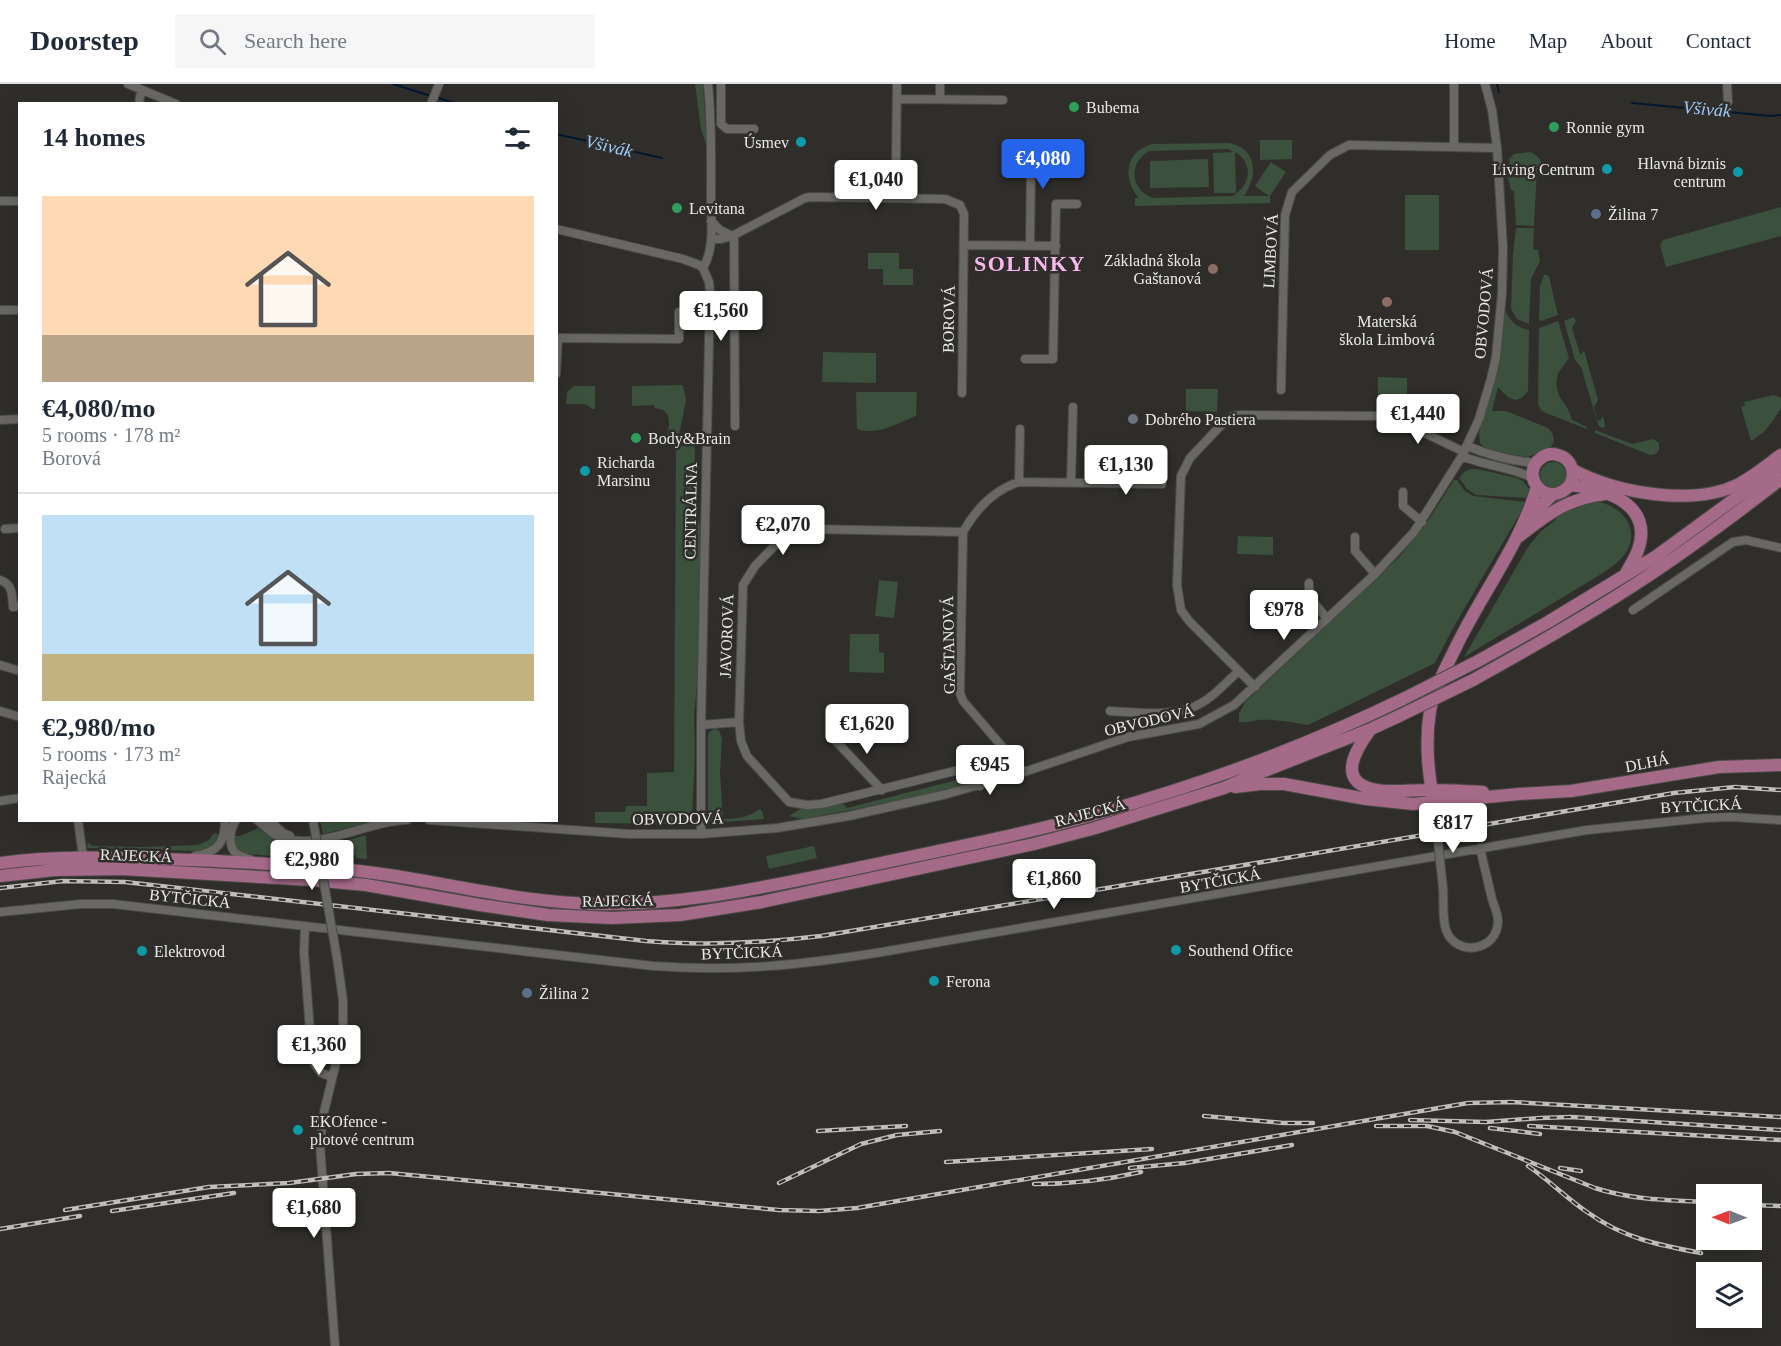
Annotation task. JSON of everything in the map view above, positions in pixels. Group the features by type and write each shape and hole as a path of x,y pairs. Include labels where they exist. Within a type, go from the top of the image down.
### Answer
{"main road":[{"path":"1517,538 1532,502 1535,483 1533,470 1536,463 1549,454 1555,454 1567,460 1573,470 1594,480 1660,495 1693,496 1738,484 1781,455"},
{"name":"RAJECKÁ","path":"0,863 83,857 308,866 372,873 523,899 611,904 679,901 760,888 1033,831 1099,814 1221,775 1368,716 1403,699 1548,622 1655,557 1781,465"},
{"path":"1434,803 1431,790 1428,729 1431,709 1438,688 1464,630 1517,538 1552,495 1565,490 1570,485 1573,470"},
{"path":"1224,788 1371,729 1473,680 1555,634 1632,586 1700,540 1781,479"},
{"path":"1535,483 1543,492 1552,495"},
{"path":"1570,485 1592,487 1609,494 1627,504 1636,513 1641,525 1641,539 1638,552 1624,576"},
{"path":"1517,538 1548,514 1574,500 1609,494"},
{"path":"1371,729 1354,754 1352,761 1355,779 1362,785 1372,789 1519,794"},
{"name":"DLHÁ","path":"1519,794 1571,791 1711,768 1781,765"},
{"path":"1224,788 1272,784 1298,786 1402,804 1519,794"},
{"name":"RAJECKÁ","path":"0,876 55,870 122,869 312,880 376,887 548,915 612,918 680,915 762,902 1035,844 1111,824 1224,788"}],"street":[{"path":"128,84 171,102"},
{"path":"432,102 439,84"},
{"name":"CENTRÁLNA","path":"700,834 710,292 704,268 709,256 711,239 711,115 708,84"},
{"path":"721,84 722,124 727,129 754,129"},
{"path":"896,164 897,84"},
{"path":"940,84 940,99"},
{"path":"1454,84 1454,146"},
{"name":"OBVODOVÁ","path":"482,822 535,824 629,834 700,834 753,831 799,825 902,805 980,786 1139,734 1199,724 1234,705 1375,574 1422,522 1464,451 1485,402 1499,335 1503,248 1497,148 1492,110 1485,84"},
{"path":"1727,84 1728,102"},
{"path":"139,102 141,90"},
{"path":"897,99 1003,100"},
{"name":"LIMBOVÁ","path":"1281,390 1285,215 1292,192 1330,155 1349,145 1497,148"},
{"path":"1030,246 1031,163"},
{"name":"BOROVÁ","path":"711,239 733,236 811,197 945,199 960,205 964,214 962,393"},
{"path":"0,201 18,201"},
{"path":"1024,359 1053,359 1056,204 1077,204"},
{"path":"711,221 720,230 733,236 735,426"},
{"path":"558,229 683,259 704,268"},
{"path":"964,246 1056,246"},
{"path":"0,310 18,310"},
{"path":"558,338 679,339 679,312"},
{"path":"1071,482 1073,407"},
{"path":"1255,687 1183,613 1177,585 1180,476 1190,458 1221,423 1233,416 1242,415 1384,416 1396,419 1464,451 1476,462 1522,473 1535,483"},
{"path":"0,420 18,419"},
{"path":"1019,482 1020,429"},
{"path":"1464,451 1536,463"},
{"path":"963,532 971,518 998,491 1019,482 1162,484"},
{"path":"1403,492 1403,506 1422,522"},
{"path":"5,528 18,528"},
{"name":"JAVOROVÁ","path":"963,532 809,529 794,529 788,532 755,566 743,585 739,722 741,741 747,756 789,802 807,805 821,804 963,769 971,772 979,780 980,786"},
{"name":"GAŠTANOVÁ","path":"963,532 960,693 963,701 1024,772"},
{"path":"1355,537 1355,551 1375,574"},
{"path":"1634,610 1729,544 1746,540 1777,548"},
{"path":"0,580 8,583 12,591 13,606 18,606"},
{"path":"1309,582 1309,596 1327,619"},
{"path":"0,665 18,670"},
{"path":"1110,711 1174,712 1188,709 1213,695 1239,670"},
{"path":"0,711 18,716"},
{"path":"701,725 739,722"},
{"path":"831,730 834,739 882,790"},
{"path":"0,801 18,798"},
{"path":"1434,803 1446,930 1451,939 1467,948 1479,948 1488,943 1494,936 1498,920 1480,848"},
{"name":"BYTČICKÁ","path":"0,912 98,903 653,966 705,969 760,968 870,954 1587,830 1654,822 1731,817 1781,820"},
{"path":"78,822 83,857"},
{"path":"180,860 210,853 219,847 225,822"},
{"path":"235,822 231,834 232,848 237,854 260,863"},
{"path":"259,822 279,837 301,841 326,838 384,822"},
{"path":"271,822 283,832 301,841"},
{"path":"313,822 337,958 344,1022 323,1116 320,1145 335,1346"},
{"path":"305,926 304,952 314,1064 321,1074 332,1077"}],"green space":[{"path":"695,84 703,84 707,147 701,129"},
{"path":"1260,140 1292,140 1292,159 1260,160"},
{"path":"1229,143 1239,146 1246,151 1253,164 1252,180 1244,196 1269,196 1255,186 1271,162 1286,172 1270,196 1270,203 1135,206 1135,198 1139,198 1130,183 1129,166 1136,153 1152,144","holes":["1228,149 1234,152 1213,153 1214,193 1236,193 1235,152 1245,162 1248,174 1246,181 1238,192 1232,196 1153,198 1140,189 1134,176 1138,162 1149,151"]},
{"path":"1530,152 1541,161 1541,166 1537,167 1534,226 1516,225 1514,191 1511,190 1506,170 1510,161 1508,160 1514,154"},
{"path":"1208,159 1209,187 1150,188 1150,161"},
{"path":"1405,195 1439,195 1439,250 1405,250"},
{"path":"1781,207 1781,236 1666,267 1660,245 1663,240"},
{"path":"1516,228 1534,228 1533,249 1538,250 1540,261 1531,279 1529,324 1517,319 1511,309"},
{"path":"868,253 899,253 899,269 913,269 913,285 883,285 883,269 868,269"},
{"path":"1544,275 1549,277 1558,315 1541,321 1539,320 1540,286"},
{"path":"1505,310 1514,323 1529,330 1528,391 1516,400 1498,387 1492,411 1506,411 1548,428 1554,438 1549,449 1528,457 1486,449 1480,443 1479,432 1495,381"},
{"path":"1574,317 1576,321 1572,328 1581,355 1584,350 1598,400 1594,407 1597,420 1600,421 1603,416 1604,428 1598,424 1564,321"},
{"path":"1558,321 1569,358 1558,373 1556,384 1559,396 1572,420 1587,429 1546,413 1538,404 1539,328"},
{"path":"823,352 876,353 876,383 822,382"},
{"path":"1378,377 1407,378 1407,396 1378,396"},
{"path":"682,385 686,400 679,435 668,435 668,417 664,411 655,408 654,405 632,406 632,386"},
{"path":"574,386 595,386 595,409 586,404 566,404 567,392"},
{"path":"1186,389 1218,389 1217,412 1186,411"},
{"path":"856,392 917,392 916,416 880,430 857,429"},
{"path":"1774,395 1781,398 1781,408 1764,432 1751,441 1741,407 1745,406 1744,402"},
{"path":"1595,430 1632,444 1653,439 1659,443 1659,450 1656,454 1650,455 1595,433"},
{"path":"676,446 695,446 694,515 698,516 702,536 692,817 688,823 684,824 595,823 595,812 625,812 626,806 647,806 647,773 674,772"},
{"path":"1553,462 1562,466 1566,475 1562,484 1553,488 1544,484 1540,475 1544,466"},
{"path":"1471,469 1523,481 1529,489 1528,498 1476,495 1467,489 1459,478"},
{"path":"1454,480 1457,480 1464,490 1473,496 1526,502 1435,663 1308,725 1271,720 1239,722 1239,713 1246,701 1399,557 1427,522"},
{"path":"1600,502 1616,509 1628,521 1630,545 1623,557 1603,573 1464,657 1528,547 1541,531 1556,520 1554,517 1565,511"},
{"path":"1238,536 1273,537 1273,555 1237,554"},
{"path":"879,580 898,582 894,618 875,616"},
{"path":"850,634 879,634 879,652 884,653 884,673 849,672"},
{"path":"714,729 719,730 722,739 720,773 723,819 743,817 760,809 764,819 712,823 708,812 708,733"},
{"path":"960,773 968,776 973,783 888,803 802,819 789,816 802,808 840,803 847,808 961,779"},
{"path":"320,822 364,822 363,824 323,834"},
{"path":"258,828 298,858 257,855 239,850 235,845 234,836 240,836"},
{"path":"214,833 220,834 214,844 197,851 88,848 87,845 88,843 93,846 143,847 198,845 209,840"},
{"path":"366,835 367,859 356,858 354,851 324,849 324,847"},
{"path":"814,846 817,858 769,869 766,856"}],"waterway":[{"name":"Všivák","path":"393,84 431,96"},
{"path":"1497,84 1499,92"},
{"name":"Všivák","path":"436,97 451,102"},
{"name":"Všivák","path":"1632,103 1781,115"},
{"name":"Všivák","path":"558,134 662,158"}],"railway":[{"path":"0,888 63,881 125,882 646,941 755,942 821,936 1674,793 1735,787 1781,790"},
{"path":"65,1210 209,1187 289,1183 356,1174 389,1173 779,1210 819,1211 857,1208 1468,1103 1511,1102 1781,1117"},
{"path":"1204,1116 1283,1123 1313,1123"},
{"path":"1410,1120 1486,1122 1571,1117 1781,1130"},
{"path":"818,1131 906,1126"},
{"path":"1376,1126 1427,1126 1455,1132 1595,1188 1651,1199 1696,1201"},
{"path":"1529,1126 1781,1140"},
{"path":"1490,1128 1540,1134"},
{"path":"779,1183 861,1144 897,1135 940,1131"},
{"path":"1130,1168 1185,1163 1292,1145"},
{"path":"946,1162 1152,1149"},
{"path":"1528,1166 1600,1221 1641,1239 1701,1253"},
{"path":"1560,1168 1581,1171"},
{"path":"1034,1184 1088,1181 1141,1172"},
{"path":"112,1211 234,1193"},
{"path":"1762,1205 1781,1206"},
{"path":"0,1229 80,1216"}],"place":[{"name":"Bubema","path":"1074,107"},
{"name":"Ronnie gym","path":"1554,127"},
{"name":"Úsmev","path":"801,142"},
{"name":"Living Centrum","path":"1607,169"},
{"name":"Hlavná biznis centrum","path":"1738,172"},
{"name":"Levitana","path":"677,208"},
{"name":"Žilina 7","path":"1596,214"},
{"name":"Základná škola Gaštanová","path":"1213,269"},
{"name":"Materská škola Limbová","path":"1387,302"},
{"name":"Dobrého Pastiera","path":"1133,419"},
{"name":"Body&Brain","path":"636,438"},
{"name":"Richarda Marsinu","path":"585,471"},
{"name":"Southend Office","path":"1176,950"},
{"name":"Elektrovod","path":"142,951"},
{"name":"Ferona","path":"934,981"},
{"name":"Žilina 2","path":"527,993"},
{"name":"EKOfence - plotové centrum","path":"298,1130"}],"district":[{"name":"SOLINKY","path":"1030,263"}]}
